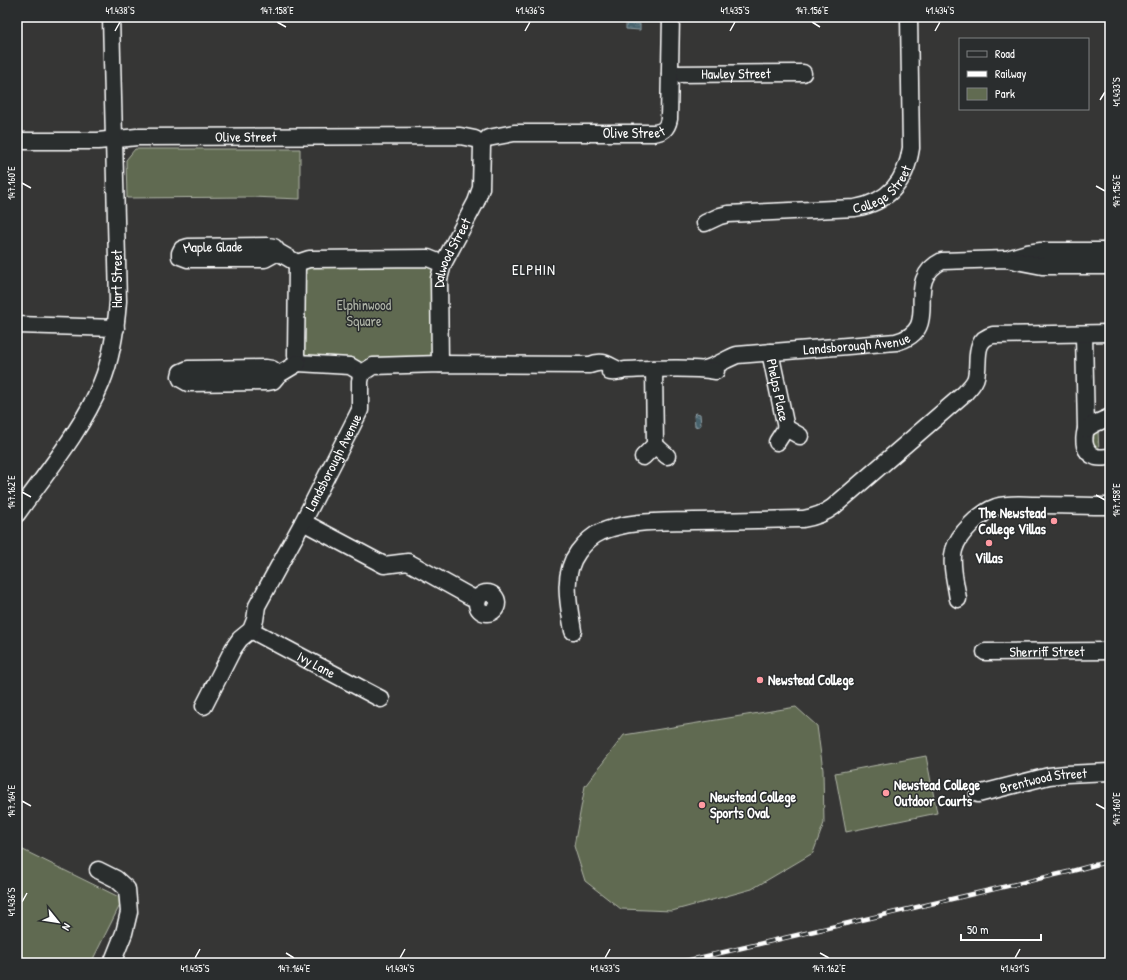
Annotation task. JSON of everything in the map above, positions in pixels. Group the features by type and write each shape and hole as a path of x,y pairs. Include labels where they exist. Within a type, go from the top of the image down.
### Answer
{"street":[{"name":"Hart Street","path":"17,514 86,416 102,383 116,328 118,301 112,17"},
{"name":"Olive Street","path":"17,141 98,140 136,137 460,136 481,141 514,134 660,132 665,130 669,119 671,17"},
{"name":"College Street","path":"705,223 728,214 855,208 881,200 895,187 906,170 910,160 911,148 909,17"},
{"name":"Hawley Street","path":"670,74 803,73"},
{"name":"Dalwood Street","path":"440,364 439,279 443,264 476,202 481,188 481,141"},
{"name":"Maple Glade","path":"278,252 265,259 188,259 180,256 182,249 188,246 268,246 274,247 278,252 297,263"},
{"name":"Landsborough Avenue","path":"1006,259 1041,251 1110,251"},
{"path":"298,363 296,355 297,263 309,259 428,258 443,264"},
{"name":"Landsborough Avenue","path":"204,706 233,650 240,639 251,630 255,620 257,606 303,522 360,410 360,381 362,373 373,366 440,364 590,365 597,362 604,363 621,370 706,369 737,355 906,340 913,335 922,319 922,286 924,276 934,265 942,261 955,259 1006,259 1042,266 1110,266"},
{"path":"17,325 116,328"},
{"path":"573,631 567,597 568,575 577,553 589,540 599,533 613,528 655,522 803,519 814,517 833,507 965,393 976,378 979,347 987,336 1110,333"},
{"path":"1084,334 1085,446 1089,452 1096,457 1110,457"},
{"name":"Phelps Place","path":"770,352 781,435 800,436"},
{"path":"278,375 272,369 266,368 188,369 181,372 180,376 181,379 188,383 268,382 273,381 278,375 298,363 350,366 362,373"},
{"path":"643,457 655,445 654,370"},
{"path":"1086,429 1110,417"},
{"path":"655,445 667,456"},
{"path":"958,598 953,561 954,550 958,541 965,532 988,512 997,507 1006,505 1110,506"},
{"path":"303,522 384,565 408,562 478,600"},
{"name":"Ivy Lane","path":"251,630 380,700"},
{"name":"Sherriff Street","path":"985,652 1110,651"},
{"name":"Brentwood Street","path":"978,794 1049,776 1110,772"},
{"path":"98,870 116,879 127,889 129,912 124,933 112,963"}],"green space":[{"path":"135,149 300,149 300,199 251,197 127,198 126,160"},
{"name":"Elphinwood Square","path":"428,264 434,267 433,356 365,366 303,358 301,273 306,265"},
{"path":"1098,430 1099,452 1091,446 1091,436"},
{"name":"Newstead College Sports Oval","path":"796,707 817,726 823,770 824,823 813,853 752,889 672,911 621,909 585,881 574,846 585,786 624,735"},
{"name":"Newstead College Outdoor Courts","path":"926,756 937,813 846,832 835,773"},
{"path":"17,847 123,899 91,963 17,963"}],"water":[{"path":"626,24 640,24 640,30 626,29"},
{"path":"696,413 700,414 701,425 698,427 695,426 694,415"}],"railway":[{"path":"677,963 1110,861"}],"place":[{"name":"The Newstead College Villas","path":"1054,521"},
{"name":"Villas","path":"989,543"},
{"name":"Newstead College","path":"760,680"},
{"name":"Newstead College Outdoor Courts","path":"886,793"},
{"name":"Newstead College Sports Oval","path":"702,805"}],"district":[{"name":"ELPHIN","path":"534,270"}]}
